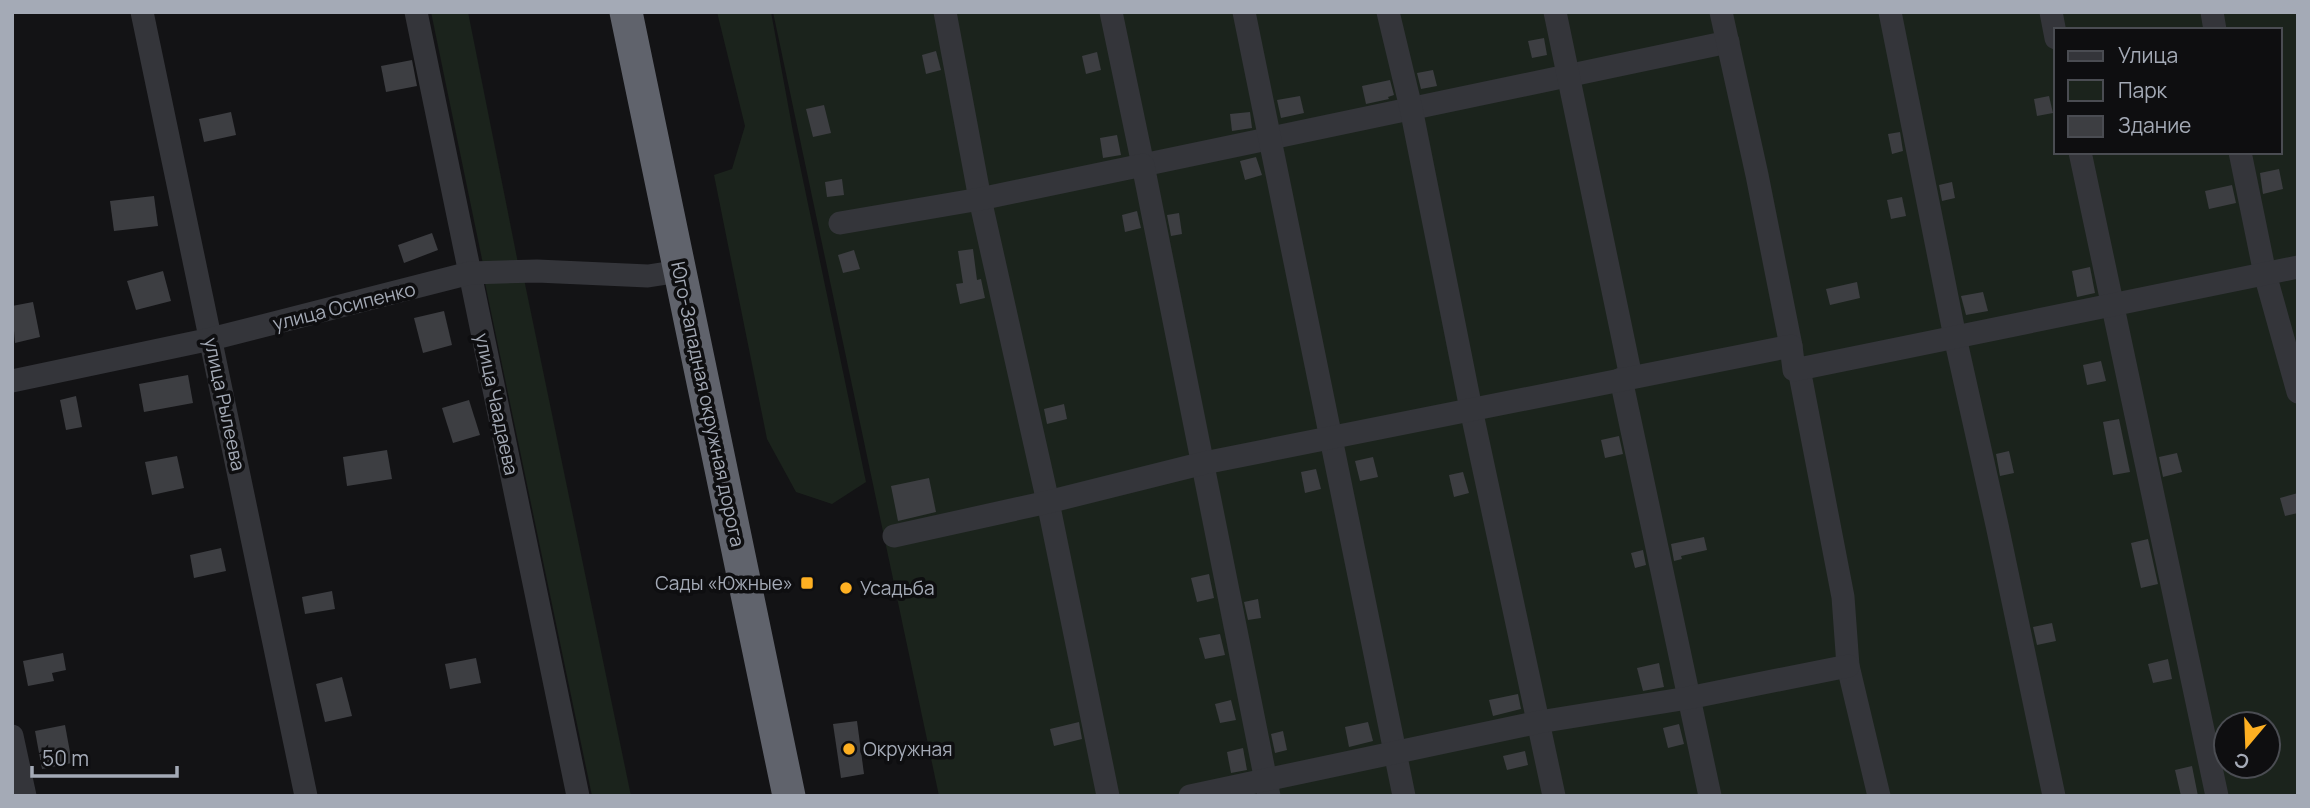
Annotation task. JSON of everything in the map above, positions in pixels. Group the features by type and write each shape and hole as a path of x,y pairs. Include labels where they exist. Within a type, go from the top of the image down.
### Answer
{"highway":[{"name":"Юго-Западная окружная дорога","path":"626,12 789,796"}],"street":[{"name":"улица Рылеева","path":"142,12 306,796"},
{"name":"улица Чаадаева","path":"416,12 578,796"},
{"path":"945,12 980,200 1048,502 1108,796"},
{"path":"1111,12 1268,788"},
{"path":"1244,12 1404,796"},
{"path":"1388,12 1411,108 1471,409 1554,796"},
{"path":"1555,12 1688,698 1710,796"},
{"path":"1721,12 1757,175 1794,370 2298,267"},
{"path":"1890,12 1955,337 2054,796"},
{"path":"841,223 980,200 1728,42"},
{"path":"2080,154 2217,796"},
{"path":"2240,154 2265,274 2298,392"},
{"name":"улица Осипенко","path":"12,381 211,339 470,273 537,271 648,276 680,271"},
{"path":"894,536 1048,502 1204,463 1791,346"},
{"path":"1799,369 1843,597 1847,666 1879,796"},
{"path":"1190,796 1268,788 1395,753 1539,722 1688,698 1847,666"},
{"path":"12,736 24,796"}],"green space":[{"path":"431,12 468,12 518,263 483,264"},
{"path":"717,12 771,12 793,132 866,482 832,504 796,492 767,439 714,175 732,169 745,126"},
{"path":"773,12 2298,12 2298,796 939,796"},
{"path":"524,279 631,796 592,796 485,283"}],"building":[{"path":"1544,38 1547,55 1532,58 1528,41"},
{"path":"936,51 941,70 926,74 922,55"},
{"path":"1097,52 1101,70 1086,74 1082,56"},
{"path":"412,60 417,86 386,92 381,66"},
{"path":"1433,70 1437,86 1421,89 1417,73"},
{"path":"1390,80 1394,95 1388,97 1389,99 1366,104 1362,86"},
{"path":"1300,96 1304,113 1281,118 1277,100"},
{"path":"2049,96 2053,113 2037,116 2034,99"},
{"path":"824,105 831,133 813,137 806,109"},
{"path":"231,112 236,135 204,142 199,119"},
{"path":"1250,112 1252,128 1232,131 1230,114"},
{"path":"1900,132 1903,151 1892,154 1888,134"},
{"path":"1117,135 1121,155 1103,158 1100,138"},
{"path":"1256,157 1262,175 1245,180 1240,161"},
{"path":"2279,169 2283,189 2263,194 2260,173"},
{"path":"842,179 844,195 827,197 825,182"},
{"path":"1952,182 1955,198 1942,201 1939,185"},
{"path":"2232,185 2236,203 2209,209 2205,191"},
{"path":"154,196 158,226 114,231 110,201"},
{"path":"1902,197 1906,216 1891,219 1887,200"},
{"path":"1137,211 1141,228 1125,232 1122,215"},
{"path":"1179,213 1182,234 1171,236 1167,215"},
{"path":"432,233 438,250 404,263 398,245"},
{"path":"973,249 977,280 981,279 985,298 960,304 956,284 963,283 958,251"},
{"path":"854,250 860,269 843,273 838,255"},
{"path":"2090,267 2095,293 2077,297 2072,271"},
{"path":"163,271 171,301 136,310 127,281"},
{"path":"1857,282 1860,298 1830,305 1826,289"},
{"path":"1983,292 1988,311 1966,315 1961,296"},
{"path":"33,302 40,337 15,343 12,306"},
{"path":"444,311 452,345 423,353 414,318"},
{"path":"2101,361 2106,381 2087,385 2083,365"},
{"path":"188,375 193,403 144,412 139,384"},
{"path":"76,396 82,427 66,430 60,400"},
{"path":"469,400 480,435 453,443 442,408"},
{"path":"1064,404 1067,419 1047,424 1044,409"},
{"path":"2119,419 2130,472 2113,475 2103,422"},
{"path":"1619,436 1623,454 1605,458 1601,440"},
{"path":"387,450 392,479 347,486 343,457"},
{"path":"2009,451 2014,473 2000,476 1996,454"},
{"path":"2177,453 2182,472 2163,477 2159,457"},
{"path":"177,456 184,488 152,495 145,462"},
{"path":"1373,457 1378,477 1360,481 1355,461"},
{"path":"1316,469 1321,489 1305,493 1301,472"},
{"path":"1463,472 1469,493 1454,497 1449,475"},
{"path":"929,478 936,512 898,521 891,486"},
{"path":"2298,493 2298,513 2285,516 2280,498"},
{"path":"1704,537 1707,550 1681,556 1682,559 1674,561 1671,544"},
{"path":"2148,539 2158,584 2141,588 2131,543"},
{"path":"221,548 226,571 194,578 190,555"},
{"path":"1643,550 1646,565 1635,568 1631,553"},
{"path":"1209,574 1214,598 1197,602 1191,578"},
{"path":"332,591 335,609 305,614 302,597"},
{"path":"1258,599 1261,618 1248,620 1244,602"},
{"path":"2052,623 2056,641 2037,645 2033,627"},
{"path":"1220,634 1225,655 1205,659 1199,638"},
{"path":"63,653 66,670 52,673 54,681 28,686 23,661"},
{"path":"476,658 481,683 450,689 445,664"},
{"path":"2168,659 2172,679 2153,683 2148,664"},
{"path":"1659,663 1664,687 1643,691 1637,668"},
{"path":"342,677 352,716 325,722 316,684"},
{"path":"1518,694 1521,709 1493,716 1489,700"},
{"path":"1231,700 1236,720 1220,723 1215,704"},
{"name":"Окружная","path":"857,721 864,774 841,778 833,724"},
{"path":"1079,722 1082,739 1054,746 1050,729"},
{"path":"1368,722 1373,741 1349,747 1345,727"},
{"path":"1679,724 1684,744 1668,748 1663,728"},
{"path":"65,725 72,763 42,769 35,731"},
{"path":"1283,731 1287,750 1275,753 1271,734"},
{"path":"1243,748 1247,770 1231,773 1227,752"},
{"path":"1525,751 1528,765 1507,770 1503,756"},
{"path":"2192,766 2198,796 2181,796 2175,770"}],"place":[{"name":"Сады «Южные»","path":"807,583"},
{"name":"Усадьба","path":"846,588"},
{"name":"Окружная","path":"849,749"}]}
